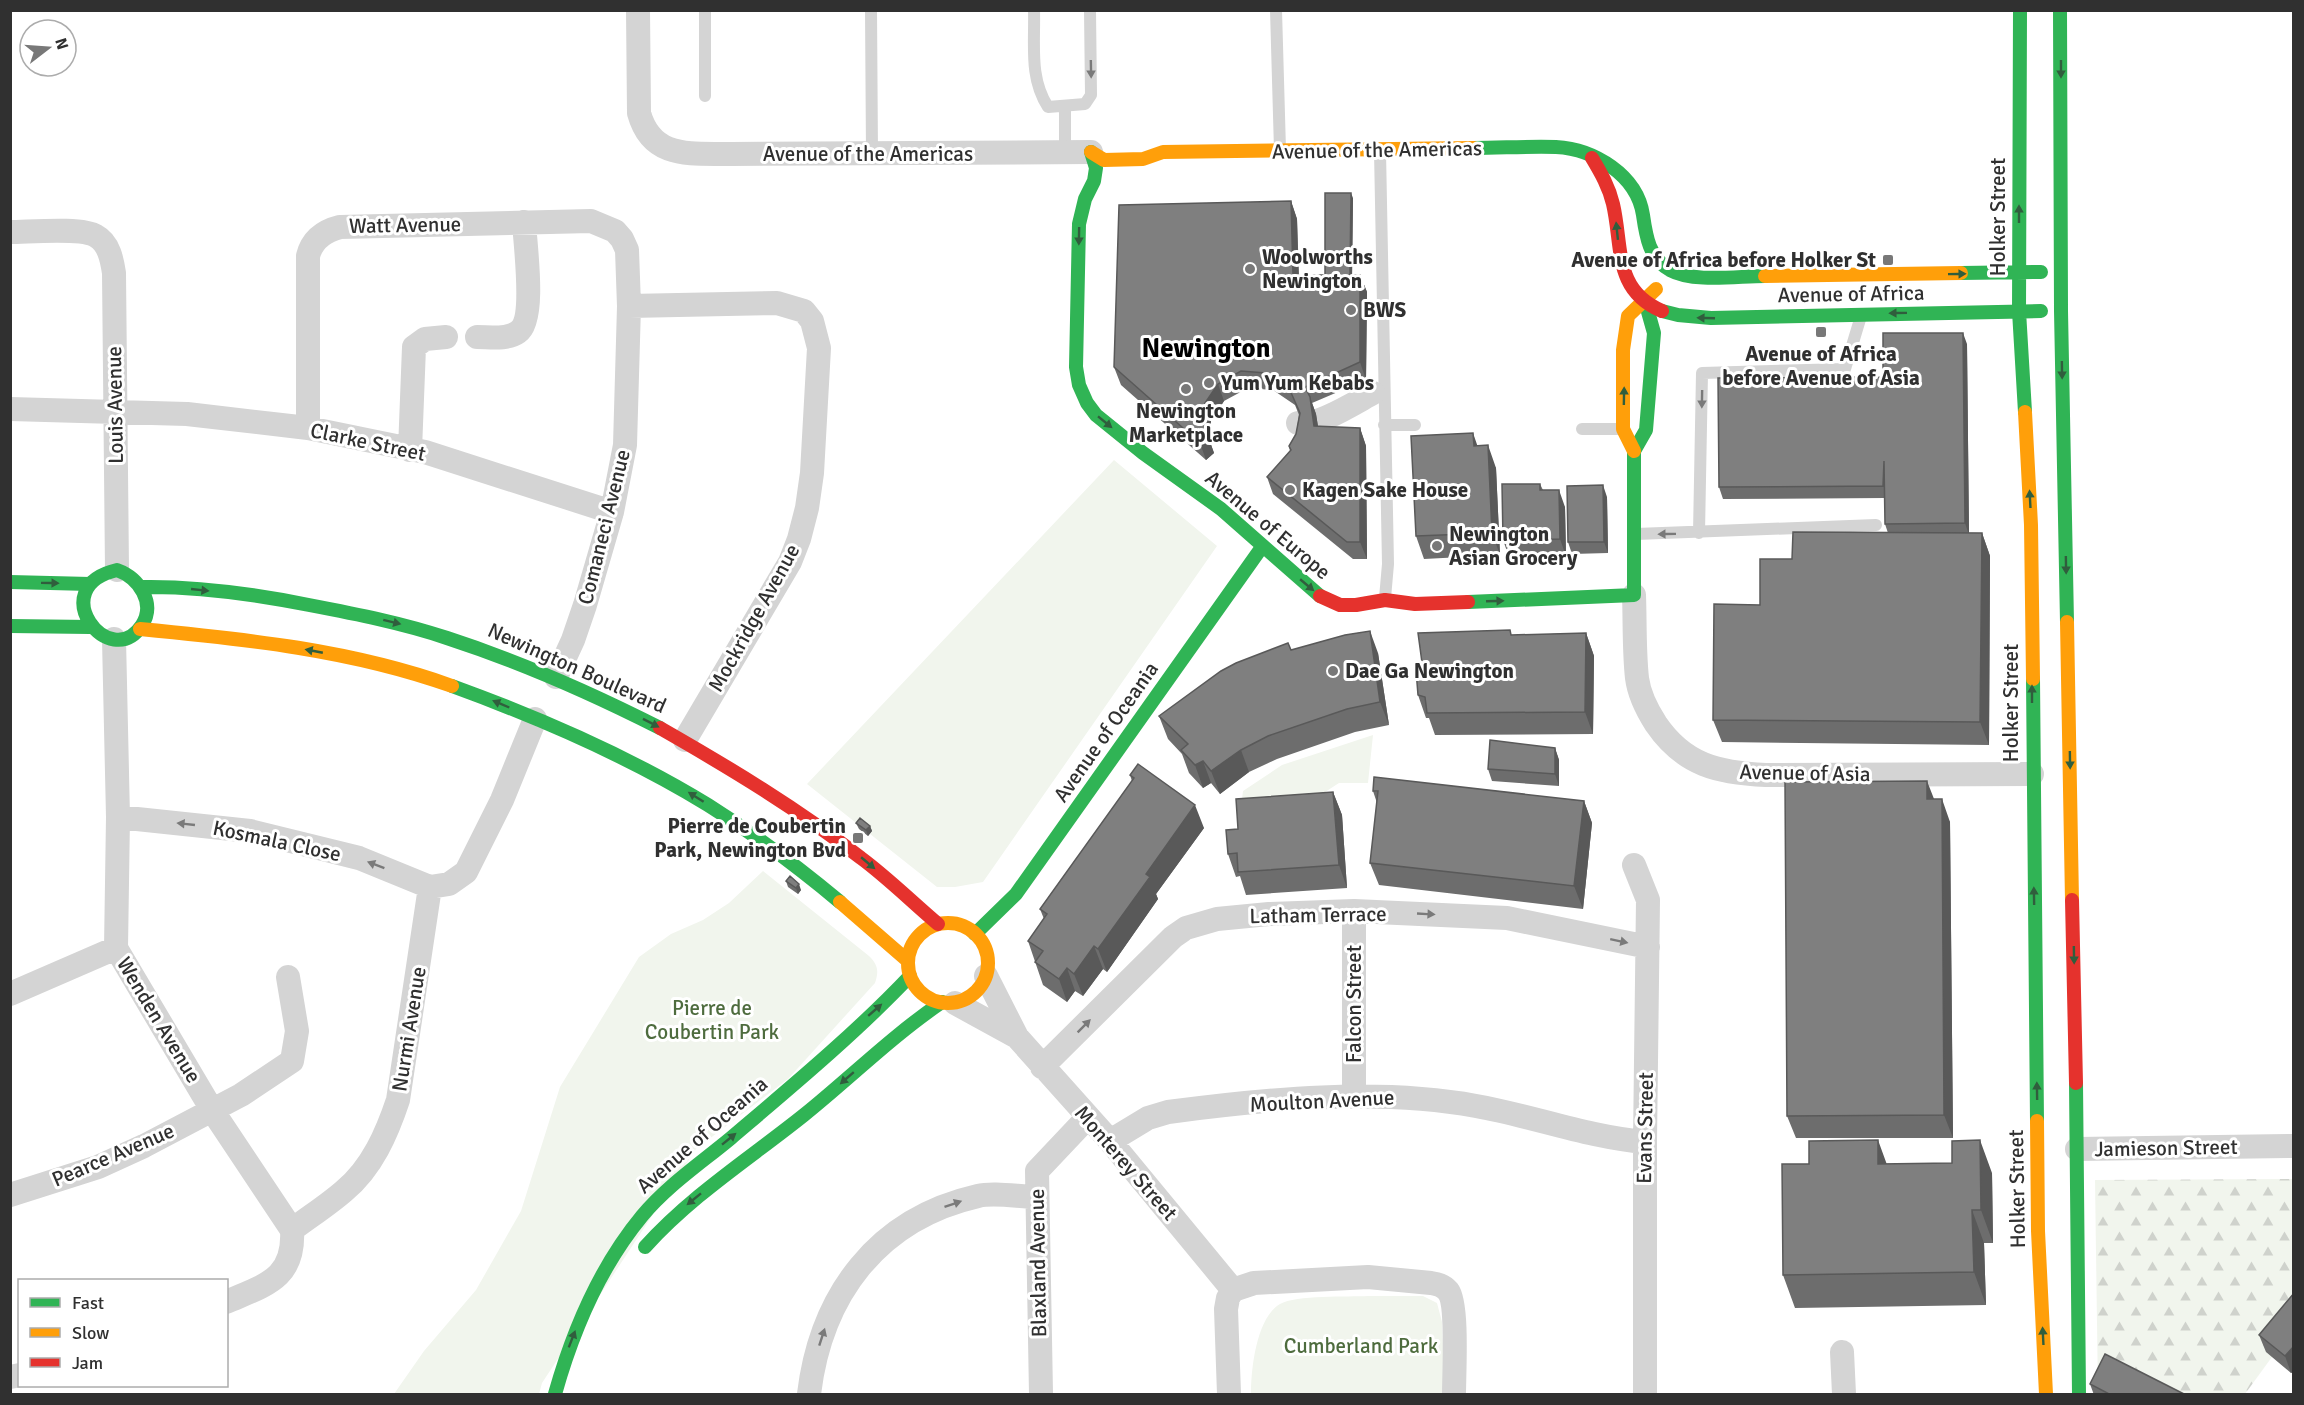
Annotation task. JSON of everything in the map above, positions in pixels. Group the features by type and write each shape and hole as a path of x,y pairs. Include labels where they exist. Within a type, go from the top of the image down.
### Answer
{"street":[{"name":"Avenue of the Americas","path":"638,10 639,113 643,128 662,147 676,152 730,154 1065,153 1091,152 1112,146 1150,146 1163,152"},
{"name":"Holker Street","path":"2020,10 2019,311 2031,525 2032,774 2043,1149 2038,1231 2046,1395"},
{"path":"2061,10 2061,312 2073,1149 2079,1395"},
{"name":"Avenue of the Americas","path":"1091,152 1104,160 1124,160 1143,159 1163,152 1557,147 1573,149 1590,156 1623,176 1633,188 1640,201 1645,234 1651,249 1668,270"},
{"name":"Avenue of Europe","path":"1091,152 1096,168 1094,181 1085,199 1079,224 1076,367 1079,386 1087,404 1096,415 1143,453 1221,509 1320,596 1340,605 1385,600 1415,604 1634,595"},
{"path":"1590,156 1606,181 1612,196 1620,256 1626,277 1635,295 1645,301"},
{"path":"1094,181 1124,160"},
{"name":"Watt Avenue","path":"308,428 308,256 311,246 328,230 340,227 591,221 615,231"},
{"path":"477,337 512,336 521,331 527,314 524,222"},
{"name":"Comaneci Avenue","path":"556,677 573,640 612,512 625,445 629,306 627,250 615,231"},
{"name":"Louis Avenue","path":"10,232 81,232 95,235 109,250 114,273 117,570"},
{"name":"Avenue of Africa","path":"1668,270 1680,275 1696,277 2061,272"},
{"name":"Avenue of Asia","path":"1668,270 1645,301 1628,316 1623,350 1623,429 1634,451 1634,595 1637,679 1646,708 1662,733 1678,751 1706,766 1737,774 2032,774"},
{"name":"Avenue of Africa","path":"1645,301 1665,314 1688,317 2061,312"},
{"name":"Avenue of Asia","path":"1634,451 1646,430 1654,333 1645,301"},
{"name":"Mockridge Avenue","path":"629,306 777,303 804,311 812,321 819,348 812,473 807,508 799,539 790,562 685,740"},
{"path":"410,450 414,347 425,339 446,338"},
{"path":"1298,423 1304,425 1317,421 1373,393"},
{"name":"Clarke Street","path":"10,408 187,414 308,428 410,450 612,512"},
{"name":"Avenue of Oceania","path":"975,934 1016,894 1262,547"},
{"path":"140,629 146,608 142,587 132,575 117,570 102,574 90,584 83,605 90,627 101,636 114,639 128,637 140,629 230,638 346,657 419,674 472,692 603,747 683,789 733,821 845,906 908,961"},
{"path":"10,582 90,584"},
{"name":"Newington Boulevard","path":"142,587 165,586 252,596 347,611 441,635 556,677 685,740 744,776 861,858 938,924"},
{"path":"10,626 90,627"},
{"name":"Wenden Avenue","path":"114,639 118,817 116,948 212,1110 292,1230"},
{"path":"430,886 449,884 466,872 502,800 535,719"},
{"name":"Kosmala Close","path":"118,817 250,831 359,858 430,886"},
{"name":"Evans Street","path":"1634,865 1648,900 1644,1142 1646,1395"},
{"name":"Nurmi Avenue","path":"292,1230 346,1190 368,1165 391,1120 398,1100 430,886"},
{"name":"Latham Terrace","path":"1042,1067 1173,937 1200,922 1258,915 1354,911 1507,918 1648,948"},
{"name":"Falcon Street","path":"1354,911 1354,1096"},
{"path":"938,924 958,925 975,934 981,941 987,958 986,976 974,993 965,999 948,1002 922,993 910,976 908,961 911,948 917,938 938,924"},
{"path":"10,994 116,948"},
{"name":"Avenue of Oceania","path":"555,1395 565,1356 582,1313 609,1264 642,1216 681,1177 741,1128 894,993 910,976"},
{"name":"Monterey Street","path":"986,976 1017,1037 1110,1141 1233,1290"},
{"name":"Pearce Avenue","path":"10,1195 98,1167 144,1146 241,1095 292,1061 297,1031 288,977"},
{"name":"Avenue of Oceania","path":"637,1256 656,1233 681,1210 813,1108 912,1021 948,1002"},
{"name":"Monterey Street","path":"948,1002 1017,1037"},
{"name":"Moulton Avenue","path":"1110,1141 1148,1118 1168,1112 1354,1096 1401,1097 1475,1105 1613,1139 1644,1142"},
{"name":"Blaxland Avenue","path":"1041,1395 1037,1171 1088,1117"},
{"name":"Jamieson Street","path":"2073,1149 2294,1146"},
{"path":"809,1395 821,1335 840,1293 861,1265 886,1239 928,1213 980,1195 1037,1197"},
{"path":"228,1301 252,1291 284,1270 290,1261 293,1246 292,1230"},
{"path":"1229,1395 1226,1309 1228,1298 1233,1290 1254,1283 1368,1277 1440,1285 1448,1291 1452,1300 1454,1395"},
{"path":"1842,1352 1844,1395"}],"lane":[{"path":"705,10 705,96"},
{"path":"871,10 872,154"},
{"path":"1034,10 1035,77 1039,93 1048,107 1085,104 1091,94 1090,10"},
{"path":"1276,10 1280,151"},
{"path":"1065,106 1065,153"},
{"path":"1380,150 1388,564 1385,600"},
{"path":"1699,533 1702,373 1845,369 1862,314"},
{"path":"1384,425 1415,424"},
{"path":"1582,429 1623,429"},
{"path":"1634,534 1876,525"}],"green space":[{"path":"1114,460 1217,546 983,882 955,887 937,887 807,784"},
{"path":"1373,735 1368,783 1339,783 1322,794 1242,799 1243,791 1282,765"},
{"name":"Pierre de Coubertin Park","path":"763,871 869,956 877,968 875,983 788,1079 696,1149 542,1383 539,1394 394,1394 424,1351 476,1290 521,1211 560,1087 639,957 671,934 703,920 729,903"},
{"path":"2293,1179 2293,1328 2245,1394 2098,1394 2095,1180"},
{"name":"Cumberland Park","path":"1423,1296 1437,1303 1442,1322 1445,1394 1251,1394 1252,1372 1260,1332 1272,1311 1280,1304 1298,1299"}],"building":[{"path":"1325,193 1351,193 1350,275 1325,275"},
{"name":"Newington Marketplace","path":"1291,201 1293,275 1360,275 1360,362 1305,387 1310,397 1314,426 1360,428 1360,542 1347,542 1267,477 1291,450 1289,446 1296,434 1300,413 1289,388 1266,373 1241,371 1218,384 1205,403 1203,423 1208,435 1200,443 1114,367 1119,205"},
{"path":"1883,333 1963,333 1965,523 1885,524 1884,461 1883,486 1719,487 1718,378 1883,377"},
{"path":"1473,433 1474,446 1488,445 1492,533 1416,536 1411,436"},
{"path":"1502,484 1540,484 1540,490 1559,490 1560,539 1503,540"},
{"path":"1603,485 1604,542 1568,542 1567,486"},
{"path":"1793,532 1982,533 1980,722 1713,720 1714,604 1760,605 1760,559 1792,559"},
{"path":"1510,630 1511,635 1586,633 1585,712 1427,713 1425,697 1418,695 1416,670 1423,670 1418,633"},
{"path":"1370,631 1380,702 1347,709 1268,736 1241,750 1211,771 1203,761 1195,765 1181,750 1188,744 1159,716 1221,671 1236,663 1288,643 1291,650 1345,635"},
{"path":"1490,740 1555,748 1555,774 1488,769"},
{"path":"1138,764 1195,805 1146,874 1150,877 1098,949 1094,946 1074,974 1067,968 1059,979 1035,962 1043,951 1028,941 1047,914 1040,909 1134,778 1130,775"},
{"path":"1374,777 1584,801 1574,886 1370,863 1378,791 1373,791"},
{"path":"1927,781 1927,799 1942,799 1944,1115 1787,1116 1785,782"},
{"path":"1333,792 1339,865 1238,872 1237,853 1228,854 1226,830 1238,829 1236,799"},
{"path":"860,818 870,826 866,830 856,823"},
{"path":"790,876 799,884 796,888 786,881"},
{"path":"1878,1140 1878,1164 1952,1163 1952,1141 1980,1140 1981,1210 1972,1210 1974,1272 1783,1275 1782,1164 1809,1164 1809,1141"},
{"path":"2294,1293 2294,1346 2285,1356 2259,1335"},
{"path":"2105,1354 2186,1395 2111,1395 2090,1384"}],"traffic: fast":[{"path":"2020,10 2019,311 2025,412"},
{"path":"2060,10 2061,311 2067,622"},
{"path":"1474,148 1556,147 1585,153 1599,159 1623,176 1632,188 1639,201 1647,238 1653,253 1670,270 1703,278 1765,276"},
{"path":"1091,152 1096,168 1094,181 1085,199 1079,224 1076,367 1079,385 1087,403 1096,415 1143,453 1221,509 1320,596"},
{"path":"1961,273 2041,272"},
{"path":"1468,602 1634,595 1634,451 1646,430 1654,333 1645,301"},
{"path":"1662,311 1711,318 2041,311"},
{"path":"975,934 1016,894 1262,547"},
{"path":"117,570 138,585 143,592 147,608 142,625 129,637 114,639 101,634 90,622 84,608 85,593 96,579 117,570"},
{"path":"10,582 90,584"},
{"path":"142,587 205,589 247,594 379,619 413,628 475,647 529,668 582,690 660,728"},
{"path":"10,626 90,627"},
{"path":"2033,679 2037,1121"},
{"path":"452,686 583,739 678,787 759,839 840,902"},
{"path":"555,1394 570,1346 600,1278 642,1216 674,1184 823,1059 910,976"},
{"path":"645,1247 701,1194 804,1115 888,1043 942,1002"},
{"path":"2076,1083 2079,1394"}],"traffic: slow":[{"path":"1091,152 1104,160 1143,159 1163,152 1474,148"},
{"path":"1765,276 1961,273"},
{"path":"1634,451 1623,429 1623,350 1628,316 1656,289"},
{"path":"2025,412 2031,525 2033,679"},
{"path":"2067,622 2072,900"},
{"path":"140,629 258,642 337,655 376,663 452,686"},
{"path":"840,902 908,961"},
{"path":"948,923 963,926 976,935 985,948 988,963 985,978 976,991 963,1000 948,1003 933,1000 920,991 911,978 908,963 911,948 920,935 933,926 948,923"},
{"path":"2037,1121 2038,1231 2046,1394"}],"traffic: jam":[{"path":"1592,158 1611,198 1623,266 1628,279 1635,291 1646,302 1662,311"},
{"path":"1320,596 1340,605 1385,600 1415,604 1468,602"},
{"path":"660,728 738,774 813,823 871,866 938,924"},
{"path":"2072,900 2076,1083"}],"place":[{"name":"Avenue of Africa before Holker St","path":"1888,260"},
{"name":"Woolworths Newington","path":"1250,269"},
{"name":"BWS","path":"1351,310"},
{"name":"Avenue of Africa before Avenue of Asia","path":"1821,332"},
{"name":"Yum Yum Kebabs","path":"1209,383"},
{"name":"Newington Marketplace","path":"1186,389"},
{"name":"Kagen Sake House","path":"1290,490"},
{"name":"Newington Asian Grocery","path":"1437,546"},
{"name":"Dae Ga Newington","path":"1333,671"},
{"name":"Pierre de Coubertin Park, Newington Bvd","path":"858,838"}],"district":[{"name":"Newington","path":"1206,348"}]}
